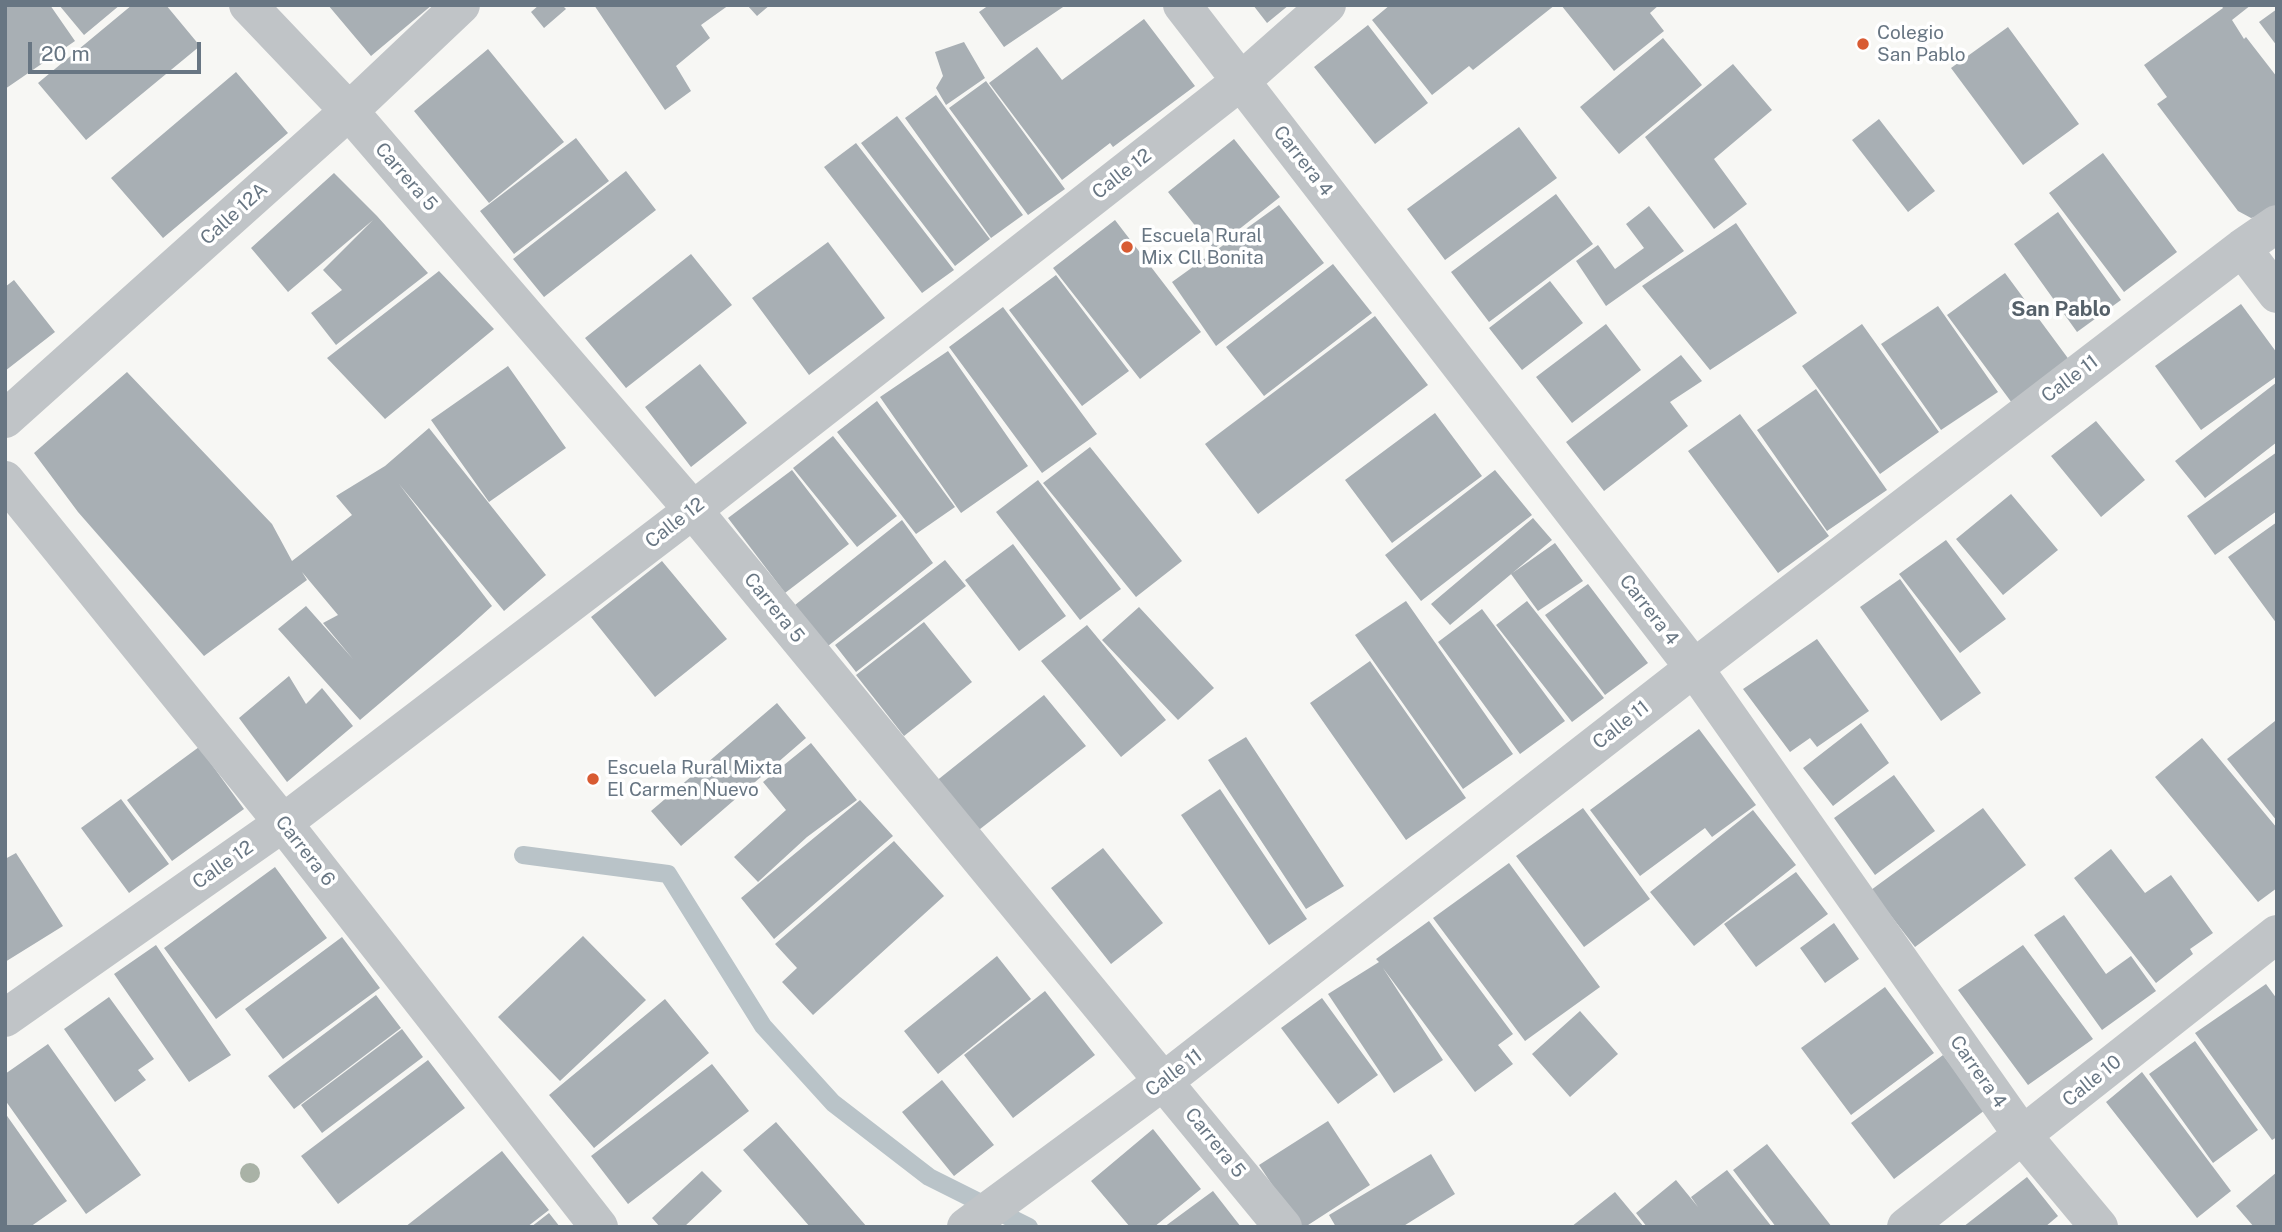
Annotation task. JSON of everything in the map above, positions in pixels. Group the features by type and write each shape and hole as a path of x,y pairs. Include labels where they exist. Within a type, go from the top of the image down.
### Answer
{"street":[{"name":"Carrera 5","path":"248,5 349,111 693,510 1283,1227"},
{"name":"Calle 12A","path":"5,419 349,111 461,5"},
{"name":"Carrera 4","path":"1182,5 1694,668 2023,1136 2099,1227"},
{"name":"Calle 12","path":"5,1018 283,823 693,510 1241,81 1327,5"},
{"name":"Calle 11","path":"965,1227 1164,1082 1694,668 2242,247 2277,223"},
{"path":"2242,247 2277,294"},
{"name":"Carrera 6","path":"5,480 283,823 599,1227"},
{"name":"Calle 10","path":"1906,1227 2277,934"}],"building":[{"path":"5,5 50,5 75,41 5,89"},
{"path":"59,5 120,5 84,35"},
{"path":"132,5 166,5 200,46 86,140 38,83"},
{"path":"328,5 432,5 371,56"},
{"path":"539,5 562,5 566,9 544,28 531,12"},
{"path":"594,5 729,5 701,25 710,38 676,66 691,91 665,110"},
{"path":"747,5 770,5 757,16"},
{"path":"989,5 1066,5 1004,47 979,12"},
{"path":"1253,5 1289,5 1267,23"},
{"path":"1390,5 1555,5 1473,70 1469,66 1432,95 1372,20"},
{"path":"1561,5 1659,5 1650,13 1664,31 1614,71"},
{"path":"2221,5 2251,5 2232,20 2244,39 2246,37 2277,77 2277,208 2266,215 2251,218 2238,211 2157,104 2167,97 2144,65 2223,8"},
{"path":"2277,9 2277,46 2259,22"},
{"path":"1144,19 1195,86 1113,147 1110,143 1062,180 989,83 1037,47 1062,80"},
{"path":"1368,25 1428,103 1375,144 1314,67"},
{"path":"2008,27 2079,124 2023,165 1951,68"},
{"path":"1663,38 1702,85 1619,154 1580,107"},
{"path":"964,42 985,78 946,105 936,88 943,76 935,52"},
{"path":"488,49 564,142 489,203 414,111"},
{"path":"1733,64 1772,110 1714,159 1747,204 1714,229 1645,137"},
{"path":"236,72 288,133 163,238 111,178"},
{"path":"986,81 1065,189 1028,215 949,108"},
{"path":"936,95 1023,215 991,238 905,118"},
{"path":"897,116 990,239 955,266 861,143"},
{"path":"1879,119 1935,191 1908,212 1852,140"},
{"path":"1519,127 1557,178 1445,260 1407,209"},
{"path":"576,138 609,181 514,254 480,211"},
{"path":"1234,139 1280,197 1214,249 1168,192"},
{"path":"856,143 954,270 922,293 824,167"},
{"path":"2103,153 2177,252 2124,292 2049,193"},
{"path":"626,171 656,210 544,297 513,259"},
{"path":"334,173 428,273 336,345 311,313 342,290 323,270 373,220 288,292 251,248"},
{"path":"1556,194 1593,244 1489,322 1451,272"},
{"path":"1279,205 1324,263 1216,346 1172,282"},
{"path":"1649,206 1684,251 1606,306 1576,261 1598,245 1615,269 1644,248 1626,224"},
{"path":"2058,212 2121,300 2077,332 2014,244"},
{"path":"1115,220 1201,332 1140,379 1053,268"},
{"path":"1736,223 1797,313 1710,370 1642,286"},
{"path":"828,242 885,318 809,375 752,298"},
{"path":"691,254 732,305 626,388 585,338"},
{"path":"1333,264 1372,313 1264,396 1226,347"},
{"path":"439,271 494,329 385,419 327,358"},
{"path":"2005,273 2070,361 2012,403 1947,315"},
{"path":"1056,275 1129,371 1082,406 1009,310"},
{"path":"14,280 55,332 5,371 5,287"},
{"path":"1550,281 1583,323 1522,370 1489,328"},
{"path":"2241,304 2277,353 2277,376 2201,430 2155,366"},
{"path":"1938,306 1998,392 1941,430 1881,344"},
{"path":"1003,307 1097,434 1042,473 949,347"},
{"path":"1375,316 1428,385 1258,514 1205,444"},
{"path":"1606,324 1641,370 1572,423 1536,377"},
{"path":"1862,324 1939,432 1880,474 1802,366"},
{"path":"948,351 1028,466 961,513 880,397"},
{"path":"1681,355 1702,381 1670,402 1688,426 1604,491 1566,442"},
{"path":"700,364 747,423 691,467 645,407"},
{"path":"508,366 566,448 489,502 431,420"},
{"path":"127,372 272,524 292,561 352,515 336,496 385,466 429,428 546,575 504,611 399,484 492,606 459,636 360,720 278,629 306,606 353,659 323,623 338,615 302,572 307,580 204,656 78,512 34,453"},
{"path":"2277,382 2277,442 2205,498 2175,461"},
{"path":"1816,389 1887,490 1827,531 1757,430"},
{"path":"877,401 955,507 916,534 837,432"},
{"path":"1435,413 1482,476 1392,543 1345,480"},
{"path":"1740,414 1829,536 1778,573 1688,451"},
{"path":"2096,421 2145,480 2101,517 2051,456"},
{"path":"833,436 897,516 857,547 793,468"},
{"path":"1090,447 1182,561 1136,597 1043,483"},
{"path":"2277,452 2277,511 2215,555 2187,516"},
{"path":"792,470 849,544 785,593 728,518"},
{"path":"1495,470 1532,515 1421,601 1385,555"},
{"path":"1038,480 1121,589 1080,620 996,512"},
{"path":"2011,494 2058,550 2003,595 1956,539"},
{"path":"1533,518 1552,540 1450,625 1431,604"},
{"path":"902,520 933,563 828,646 795,605"},
{"path":"2277,522 2277,624 2228,557"},
{"path":"1946,540 2006,619 1960,653 1899,574"},
{"path":"1555,543 1583,581 1538,611 1511,574"},
{"path":"1013,544 1066,616 1019,651 965,580"},
{"path":"945,560 966,586 856,672 835,645"},
{"path":"662,561 727,639 655,697 591,617"},
{"path":"1900,579 1981,693 1941,721 1860,607"},
{"path":"1588,584 1648,663 1605,695 1545,615"},
{"path":"1406,601 1513,754 1463,789 1355,635"},
{"path":"1527,601 1604,698 1572,722 1496,625"},
{"path":"1139,607 1214,688 1178,720 1102,640"},
{"path":"1482,609 1565,721 1520,754 1438,642"},
{"path":"924,622 972,682 904,736 856,675"},
{"path":"1087,625 1166,720 1121,757 1041,661"},
{"path":"1817,639 1869,711 1817,747 1810,738 1790,752 1743,689"},
{"path":"1370,661 1466,798 1406,840 1310,703"},
{"path":"289,676 306,704 322,688 353,726 287,782 239,718"},
{"path":"1044,695 1086,746 975,833 935,782"},
{"path":"777,703 806,738 681,846 651,811"},
{"path":"2275,721 2277,724 2277,821 2227,759"},
{"path":"1861,723 1889,763 1833,806 1803,768"},
{"path":"1699,729 1756,805 1712,837 1705,828 1640,876 1590,810"},
{"path":"1246,737 1344,886 1306,909 1208,760"},
{"path":"2202,738 2277,828 2277,888 2258,902 2155,777"},
{"path":"811,743 857,800 807,837 758,882 734,857 786,810 763,782"},
{"path":"199,747 244,809 172,861 127,800"},
{"path":"1894,775 1935,831 1875,875 1834,818"},
{"path":"1220,789 1307,919 1269,945 1181,815"},
{"path":"121,799 169,864 129,893 81,828"},
{"path":"860,800 893,836 774,939 741,898"},
{"path":"1583,808 1650,899 1584,947 1516,856"},
{"path":"1983,808 2026,865 1915,947 1871,890"},
{"path":"1753,810 1796,865 1694,946 1650,892"},
{"path":"894,841 944,896 813,1015 782,982 797,968 775,944"},
{"path":"1103,848 1163,923 1111,964 1051,888"},
{"path":"2111,849 2145,893 2171,875 2213,933 2190,949 2193,954 2156,983 2074,878"},
{"path":"16,853 63,926 5,962 5,859"},
{"path":"1509,863 1600,987 1525,1041 1433,918"},
{"path":"275,867 327,938 216,1019 164,948"},
{"path":"1796,872 1828,914 1756,967 1724,924"},
{"path":"2064,915 2106,974 2131,956 2156,991 2102,1030 2034,935"},
{"path":"1429,921 1513,1034 1498,1045 1513,1064 1475,1092 1383,968 1443,1060 1394,1093 1328,994 1379,962 1376,959"},
{"path":"1834,923 1859,959 1825,983 1800,948"},
{"path":"583,936 646,1000 560,1081 498,1017"},
{"path":"342,937 380,988 283,1059 245,1009"},
{"path":"156,945 231,1055 189,1082 114,974"},
{"path":"2023,945 2093,1039 2028,1085 1958,990"},
{"path":"997,956 1031,999 938,1074 904,1031"},
{"path":"2266,984 2277,999 2277,1137 2272,1140 2195,1033"},
{"path":"1885,987 1934,1053 1851,1115 1801,1048"},
{"path":"1045,991 1095,1055 1013,1118 964,1055"},
{"path":"376,995 401,1028 294,1109 268,1076"},
{"path":"109,997 154,1059 138,1070 146,1080 115,1102 64,1029"},
{"path":"1322,998 1378,1075 1338,1104 1281,1028"},
{"path":"665,999 709,1053 594,1148 549,1095"},
{"path":"1580,1011 1618,1054 1570,1097 1532,1054"},
{"path":"402,1029 423,1057 322,1133 301,1105"},
{"path":"2195,1041 2258,1130 2213,1163 2149,1074"},
{"path":"48,1044 141,1175 86,1214 5,1100 5,1074"},
{"path":"1943,1055 1985,1110 1894,1179 1851,1123"},
{"path":"428,1060 465,1108 338,1204 301,1156"},
{"path":"712,1064 749,1111 628,1204 591,1156"},
{"path":"2142,1072 2231,1191 2197,1218 2106,1102"},
{"path":"942,1080 994,1145 954,1176 902,1112"},
{"path":"5,1113 67,1201 30,1227 5,1227"},
{"path":"1328,1121 1370,1185 1305,1227 1300,1227 1259,1165"},
{"path":"776,1122 867,1227 810,1227 743,1150"},
{"path":"1153,1129 1201,1189 1154,1227 1130,1227 1091,1181"},
{"path":"1767,1144 1832,1227 1776,1227 1733,1170"},
{"path":"502,1151 549,1210 527,1227 405,1227"},
{"path":"1431,1154 1455,1194 1402,1227 1336,1227 1329,1215"},
{"path":"1727,1170 1772,1227 1647,1227 1636,1213 1676,1180 1698,1207 1691,1197"},
{"path":"702,1171 722,1191 684,1227 660,1227 652,1218"},
{"path":"2277,1172 2277,1227 2254,1227 2236,1206"},
{"path":"2027,1177 2058,1216 2045,1227 1963,1227"},
{"path":"1213,1191 1241,1227 1164,1227"},
{"path":"1615,1192 1644,1227 1571,1227"},
{"path":"549,1213 560,1227 531,1227"}],"waterway":[{"path":"523,855 668,874 763,1026 833,1103 929,1177 1029,1227"}],"place":[{"name":"Colegio San Pablo","path":"1863,44"},
{"name":"Escuela Rural Mix Cll Bonita","path":"1127,247"},
{"name":"Escuela Rural Mixta El Carmen Nuevo","path":"593,779"}],"district":[{"name":"San Pablo","path":"2061,310"}]}
